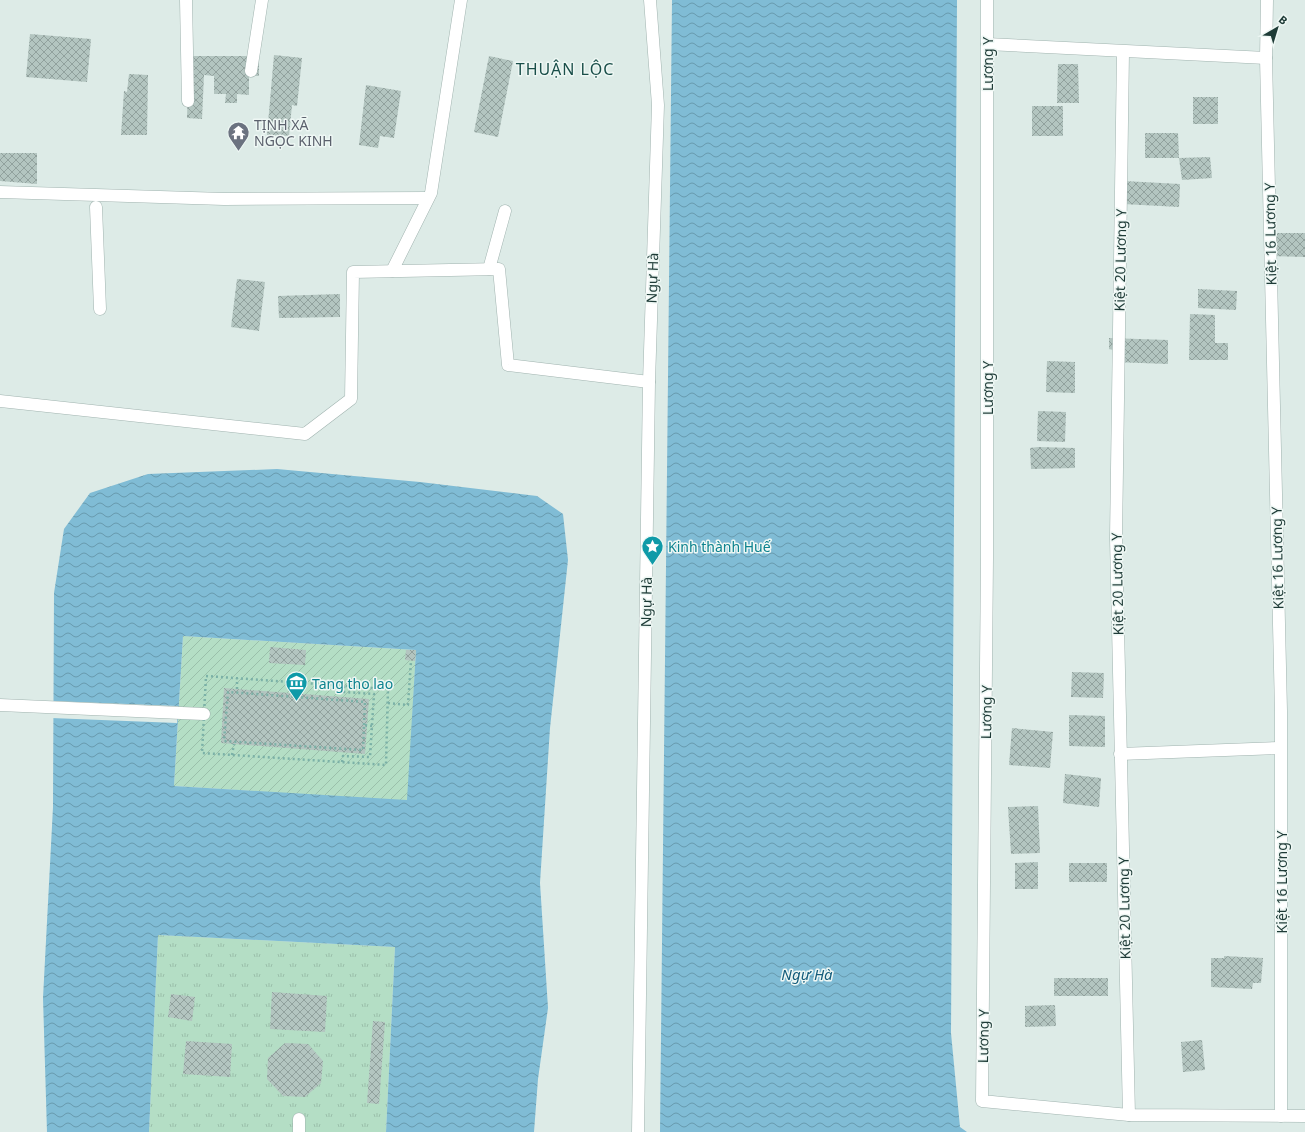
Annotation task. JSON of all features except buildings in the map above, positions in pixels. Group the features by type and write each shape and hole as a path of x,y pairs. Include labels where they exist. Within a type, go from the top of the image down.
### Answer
{"street":[{"path":"186,0 188,101"},
{"path":"251,71 262,0"},
{"path":"392,271 431,193 461,0"},
{"name":"Ngự Hà","path":"638,1132 649,382 658,105 650,0"},
{"name":"Lương Y","path":"987,0 987,558 982,1101 1129,1115 1305,1116"},
{"name":"Kiệt 16 Lương Y","path":"1267,0 1266,58 1280,748 1281,1116"},
{"path":"987,44 1266,58"},
{"name":"Kiệt 20 Lương Y","path":"1123,52 1116,538 1129,1115"},
{"path":"0,192 224,199 428,198"},
{"path":"96,207 100,309"},
{"path":"489,269 505,211"},
{"path":"0,401 305,434 352,399 353,272 499,269 508,365 649,382"},
{"path":"0,704 33,707 204,714"},
{"path":"1120,754 1280,748"},
{"path":"299,1119 299,1132"}],"path":[{"path":"388,703 408,705 411,661"},
{"path":"206,676 388,689 388,703 386,765 202,753 206,676"},
{"path":"237,678 237,689"},
{"path":"342,762 343,756 370,757 374,694 344,692 344,686"},
{"path":"228,692 365,702 364,725 363,750 224,741 228,692"},
{"path":"364,725 372,726"},
{"path":"232,755 234,744"}],"green space":[{"path":"183,636 416,650 408,801 174,786"},
{"path":"158,935 395,947 386,1132 149,1132"}],"water":[{"name":"Ngự Hà","path":"672,0 957,0 951,1033 960,1127 967,1132 660,1132"},
{"path":"277,469 420,482 537,496 563,514 568,560 550,728 540,883 548,1008 538,1079 534,1132 386,1132 395,947 158,935 149,1132 47,1132 43,998 53,807 54,593 64,529 90,493 148,474","holes":["183,636 416,650 407,800 174,786"]}],"pier":[{"path":"51,701 178,706 177,723 51,718"}],"place":[{"name":"TỊNH XÃ NGỌC KINH","path":"239,152"},
{"name":"Kinh thành Huế","path":"652,566"},
{"name":"Tang tho lao","path":"296,702"}],"district":[{"name":"THUẬN LỘC","path":"565,69"}]}
